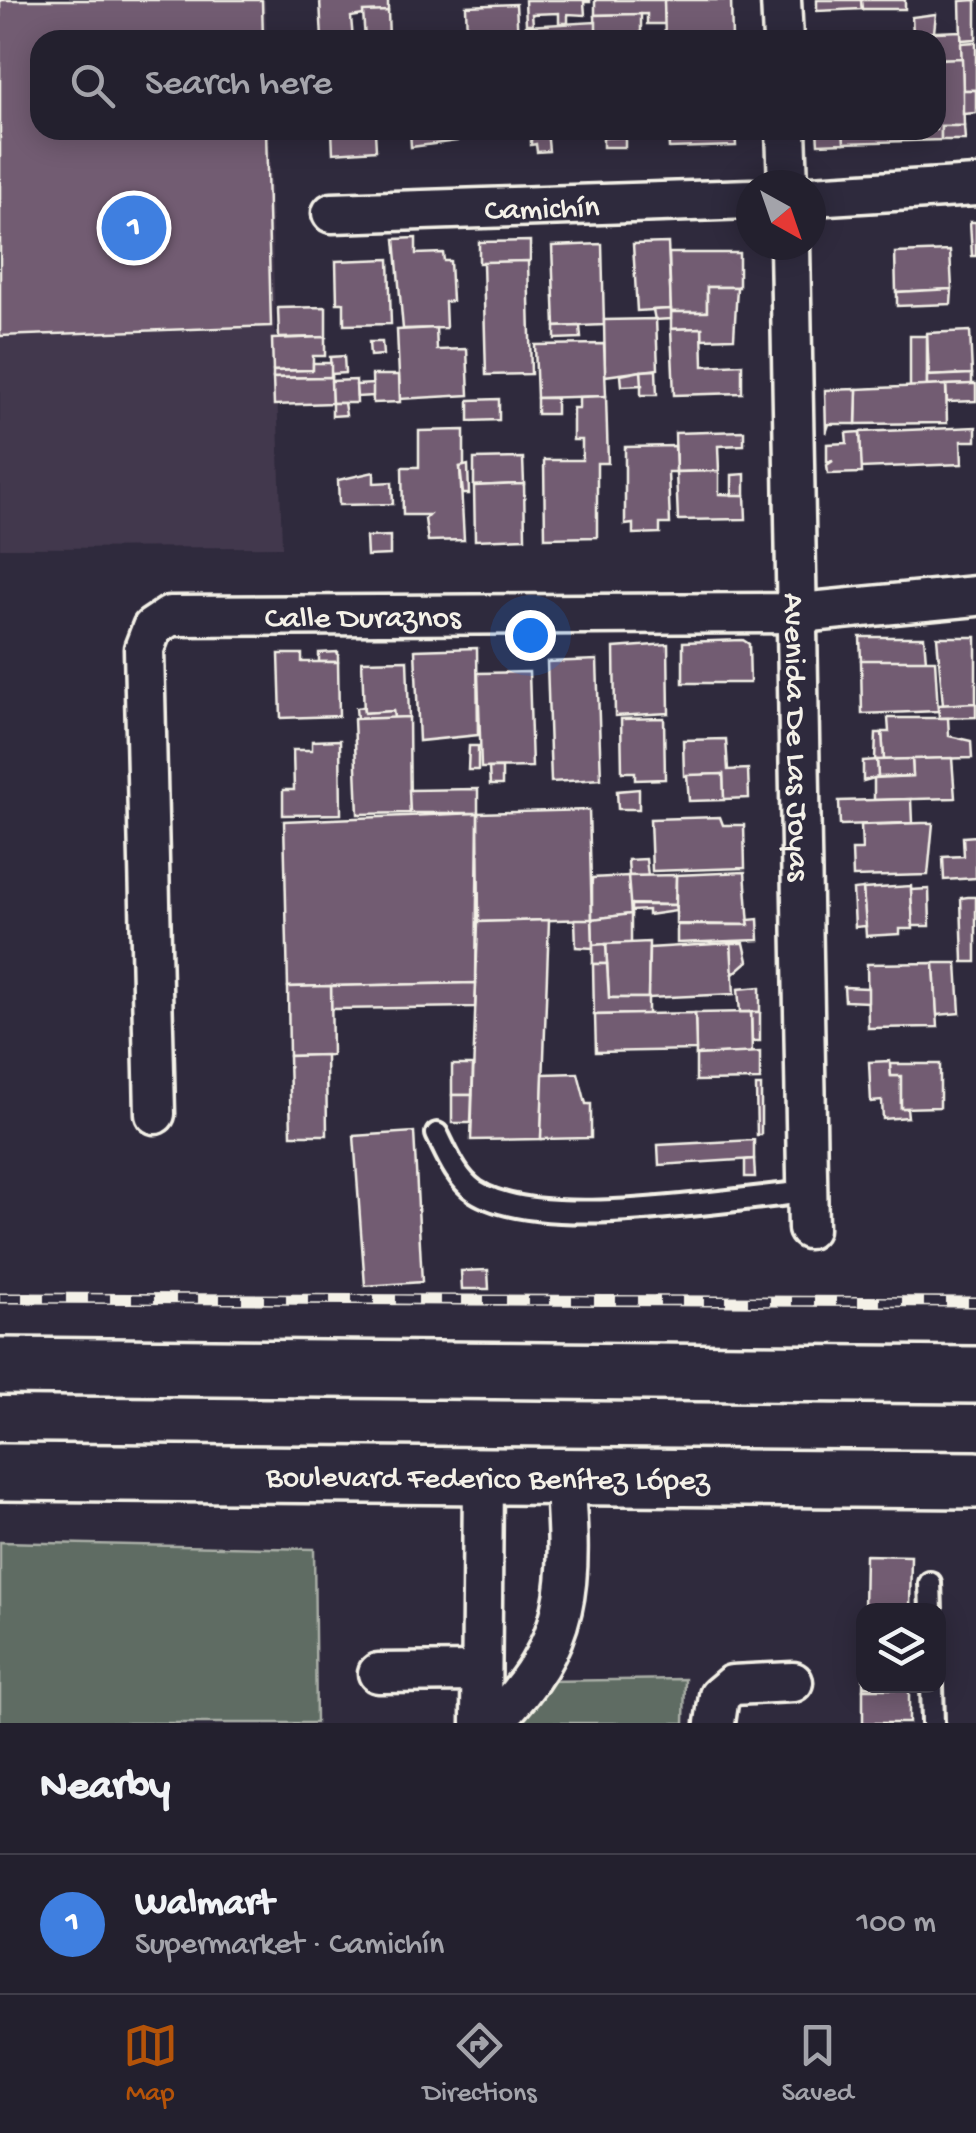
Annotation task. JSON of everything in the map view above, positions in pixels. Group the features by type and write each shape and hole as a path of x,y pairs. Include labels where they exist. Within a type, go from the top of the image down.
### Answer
{"main road":[{"path":"0,1366 976,1375"},
{"name":"Boulevard Federico Benítez López","path":"0,1472 976,1480"}],"street":[{"path":"781,0 782,30"},
{"path":"786,140 787,170"},
{"path":"826,195 976,186"},
{"name":"Camichín","path":"332,213 736,199"},
{"name":"Avenida De Las Joyas","path":"790,260 800,612 808,1211"},
{"name":"Calle Duraznos","path":"155,1114 144,648 152,628 170,616 800,612 976,596"},
{"path":"492,1723 515,1700 558,1635 567,1566 564,1475"},
{"path":"480,1723 484,1476"},
{"path":"378,1673 481,1672"},
{"path":"715,1723 720,1696 732,1685 794,1682"}],"lane":[{"path":"437,1134 454,1170 474,1190 507,1206 570,1212 808,1211"},
{"path":"930,1583 931,1603"},
{"path":"932,1693 933,1723"}],"shaded area":[{"path":"0,0 265,0 266,30 30,30 30,140 269,140 282,547 0,548"},
{"path":"0,1542 314,1549 316,1723 0,1723"},
{"path":"685,1679 684,1723 517,1723 546,1681"}],"building":[{"path":"0,0 262,0 263,30 30,30 30,140 266,140 271,326 0,336"},
{"path":"320,0 388,0 388,11 351,17 352,30 322,30"},
{"path":"525,0 590,2 584,2 585,15 568,14 568,23 559,23 559,13 532,14 533,24 526,24"},
{"path":"595,0 664,0 665,24 647,24 647,14 595,15"},
{"path":"664,0 731,0 732,30 665,30"},
{"path":"817,0 861,0 862,9 817,11"},
{"path":"861,0 905,0 905,9 862,9"},
{"path":"976,0 976,39 961,40 960,1"},
{"path":"516,4 517,30 467,30 466,6"},
{"path":"388,11 389,30 364,30 363,12"},
{"path":"641,14 641,30 596,30 595,15"},
{"path":"936,14 934,30 913,30 912,17"},
{"path":"596,22 596,30 535,30 535,26 526,26"},
{"path":"961,31 962,58 946,59 946,32"},
{"path":"976,42 976,90 963,90 961,43"},
{"path":"962,58 964,126 946,126 946,59"},
{"path":"963,90 976,90 976,113 963,114"},
{"path":"946,126 964,126 965,140 946,140"},
{"path":"332,140 375,140 376,150 333,153"},
{"path":"411,140 457,140 457,141 411,147"},
{"path":"531,140 548,140 549,151 537,152 536,144 531,145"},
{"path":"603,140 625,140 625,147 603,147"},
{"path":"669,140 736,140 736,146 669,148"},
{"path":"818,140 844,140 844,143 818,144"},
{"path":"844,140 941,140 844,143"},
{"path":"970,222 976,222 976,256 972,256"},
{"path":"416,238 416,254 443,253 444,261 450,261 452,301 445,302 446,328 403,329 395,239"},
{"path":"530,241 530,261 479,263 479,242"},
{"path":"668,243 671,309 637,311 633,244"},
{"path":"602,244 604,325 555,327 552,246"},
{"path":"950,251 952,289 896,292 895,253"},
{"path":"669,253 736,253 739,287 707,287 707,312 671,312"},
{"path":"389,259 391,324 344,325 344,303 337,303 336,261"},
{"path":"528,261 531,374 486,375 483,262"},
{"path":"707,287 737,287 734,338 702,339 702,328 671,329 671,312 707,312"},
{"path":"952,289 951,304 897,306 897,292"},
{"path":"326,307 326,337 279,338 278,308"},
{"path":"671,309 671,319 655,320 653,310"},
{"path":"656,319 658,369 605,376 604,320"},
{"path":"580,326 581,338 555,339 555,327"},
{"path":"436,328 437,350 467,349 469,395 400,399 397,330"},
{"path":"702,328 703,366 742,364 742,393 674,395 671,329"},
{"path":"970,331 972,374 929,376 927,333"},
{"path":"910,336 927,336 927,386 910,387"},
{"path":"325,337 325,356 313,356 313,370 273,371 272,339"},
{"path":"369,342 382,342 383,355 370,356"},
{"path":"604,344 606,396 537,398 535,345"},
{"path":"344,356 345,373 331,374 330,357"},
{"path":"313,363 331,363 331,377 273,378 273,371 313,370"},
{"path":"656,370 657,395 641,395 641,371"},
{"path":"641,371 642,385 622,386 621,375"},
{"path":"972,374 972,384 927,386 927,376"},
{"path":"372,375 399,375 400,402 373,403"},
{"path":"331,377 332,403 274,405 273,378"},
{"path":"356,380 357,403 332,403 331,381"},
{"path":"373,384 373,396 357,397 356,385"},
{"path":"976,384 976,401 947,402 946,385"},
{"path":"946,385 947,423 856,424 857,389"},
{"path":"857,389 856,424 829,424 826,433 825,390"},
{"path":"606,396 608,463 597,463 597,537 545,538 544,460 582,460 582,440 573,440 573,408 579,408 579,397"},
{"path":"537,398 556,398 556,414 537,414"},
{"path":"499,399 499,420 469,421 469,400"},
{"path":"332,403 344,403 346,415 332,416"},
{"path":"976,427 976,441 961,441 962,464 861,468 860,432"},
{"path":"464,430 464,467 460,467 464,540 428,541 425,519 429,515 403,515 402,467 419,467 419,431"},
{"path":"744,431 744,445 718,446 719,471 676,472 675,433"},
{"path":"860,432 862,473 828,474 827,465 833,461 827,462 827,444 847,443 846,433"},
{"path":"675,446 676,472 668,472 670,524 660,524 660,533 633,534 633,524 625,525 625,447"},
{"path":"523,458 524,484 474,486 474,459"},
{"path":"468,465 469,494 463,494 460,467"},
{"path":"719,471 719,494 745,495 746,519 678,520 676,472"},
{"path":"374,472 374,483 392,482 393,504 339,505 338,480"},
{"path":"745,474 745,495 732,495 732,475"},
{"path":"524,484 525,538 475,540 474,486"},
{"path":"390,536 390,555 367,556 366,537"},
{"path":"860,637 924,637 926,661 861,660"},
{"path":"937,637 976,637 976,703 943,705"},
{"path":"743,640 749,644 750,683 683,683 683,642"},
{"path":"668,644 669,713 615,716 614,648"},
{"path":"477,648 478,735 419,741 415,650"},
{"path":"338,652 338,662 319,662 319,653"},
{"path":"279,654 302,654 302,662 338,662 339,716 281,718"},
{"path":"407,660 409,717 394,718 393,711 364,713 362,661"},
{"path":"597,660 601,779 551,782 547,662"},
{"path":"861,660 935,660 938,711 862,714"},
{"path":"529,672 532,767 481,768 478,673"},
{"path":"976,703 976,717 939,718 938,705"},
{"path":"363,707 364,713 393,711 394,718 357,719 356,708"},
{"path":"409,717 410,813 358,814 354,719"},
{"path":"664,718 665,779 635,780 635,772 622,772 621,719"},
{"path":"888,718 948,718 949,736 971,741 972,758 884,760 882,732 889,732"},
{"path":"876,733 882,733 884,760 875,761"},
{"path":"726,739 728,770 748,769 749,798 724,799 723,774 684,776 683,740"},
{"path":"340,740 341,814 283,815 283,790 294,790 293,750 312,750 312,741"},
{"path":"469,746 478,746 478,770 468,770"},
{"path":"952,758 955,798 874,800 874,778 913,776 912,759"},
{"path":"912,759 913,776 878,777 877,760"},
{"path":"877,760 878,777 863,781 863,761"},
{"path":"489,768 502,768 502,785 490,785"},
{"path":"723,774 724,800 689,801 687,775"},
{"path":"478,789 478,813 410,813 409,790"},
{"path":"639,789 639,809 618,809 617,791"},
{"path":"911,799 912,823 840,825 839,801"},
{"path":"589,810 592,919 479,922 478,813"},
{"path":"478,813 476,983 288,987 284,821"},
{"path":"720,817 723,825 744,825 745,868 652,871 650,819"},
{"path":"933,823 928,875 853,877 852,850 862,850 861,825"},
{"path":"976,836 976,878 944,880 943,857 964,856 963,837"},
{"path":"646,859 648,876 629,876 628,860"},
{"path":"745,872 749,925 676,924 676,875"},
{"path":"676,875 675,905 627,904 628,876"},
{"path":"628,876 631,914 592,919 592,878"},
{"path":"911,886 913,929 900,929 900,934 866,936 863,889"},
{"path":"863,889 866,926 855,927 853,890"},
{"path":"929,889 930,926 913,926 911,890"},
{"path":"976,897 976,962 963,962 961,898"},
{"path":"631,905 675,905 676,911 648,915 648,910 631,911"},
{"path":"631,914 631,943 593,945 592,919"},
{"path":"575,919 592,919 593,948 576,947"},
{"path":"758,919 759,940 677,943 677,925 749,925 748,920"},
{"path":"549,920 541,1139 471,1140 478,922"},
{"path":"649,942 648,998 609,998 606,944"},
{"path":"731,943 744,943 748,961 732,975"},
{"path":"731,943 734,994 648,998 649,948"},
{"path":"606,944 607,964 593,964 593,945"},
{"path":"934,963 938,1027 868,1028 867,964"},
{"path":"934,963 957,963 960,1013 937,1015"},
{"path":"593,964 607,964 609,998 648,998 648,1014 594,1015"},
{"path":"476,983 475,1007 331,1009 331,986"},
{"path":"331,986 332,1055 289,1056 288,987"},
{"path":"760,987 760,1012 740,1012 738,989"},
{"path":"844,987 868,988 868,1002 845,1001"},
{"path":"751,1012 760,1012 760,1041 752,1041"},
{"path":"751,1012 752,1053 696,1055 695,1013"},
{"path":"695,1013 696,1050 596,1052 595,1015"},
{"path":"760,1052 760,1080 696,1081 696,1055"},
{"path":"326,1055 327,1135 291,1135 289,1056"},
{"path":"890,1061 891,1076 901,1076 901,1108 907,1108 908,1117 883,1119 882,1101 871,1102 869,1062"},
{"path":"890,1064 940,1064 940,1107 901,1108 901,1076 891,1076"},
{"path":"452,1065 473,1065 472,1095 452,1095"},
{"path":"578,1073 586,1104 591,1104 591,1138 541,1139 543,1074"},
{"path":"756,1086 761,1086 761,1135 757,1135"},
{"path":"452,1095 472,1095 471,1123 452,1123"},
{"path":"414,1132 422,1282 365,1286 354,1136"},
{"path":"754,1140 754,1159 659,1165 658,1145"},
{"path":"754,1159 755,1177 745,1177 745,1160"},
{"path":"488,1270 489,1289 462,1289 461,1271"},
{"path":"865,1555 911,1556 910,1603 864,1603"},
{"path":"863,1693 909,1693 909,1723 863,1723"}],"railway":[{"path":"0,1298 976,1302"}],"place":[{"name":"Walmart","path":"134,228"}]}
